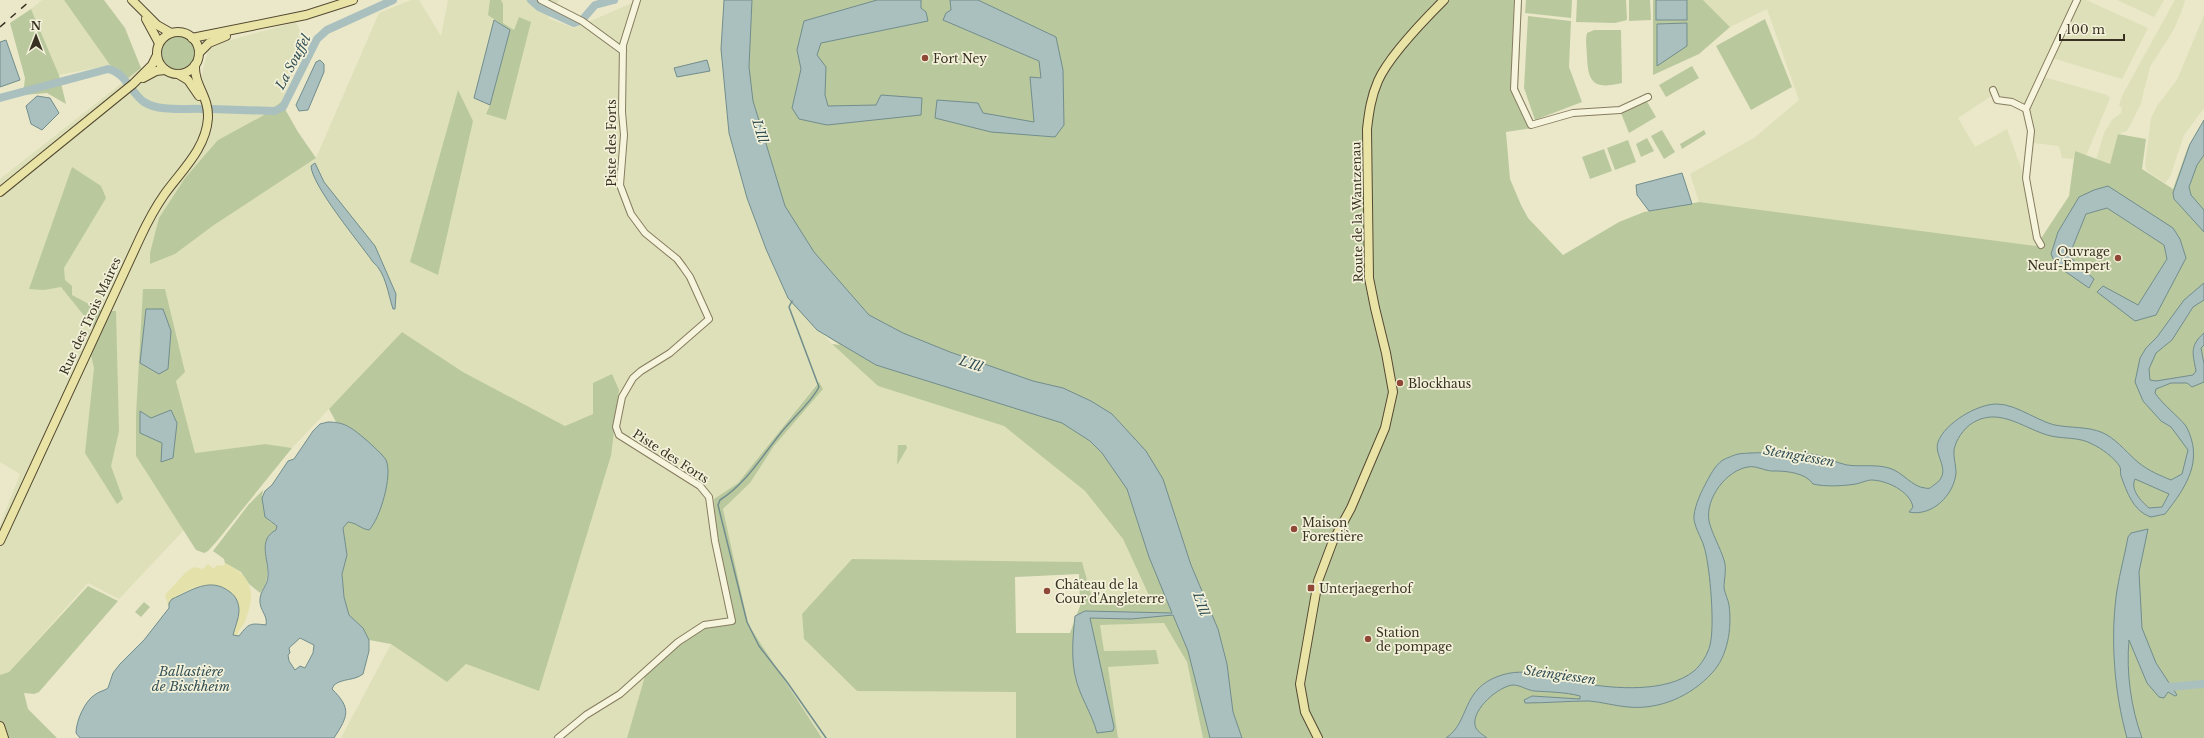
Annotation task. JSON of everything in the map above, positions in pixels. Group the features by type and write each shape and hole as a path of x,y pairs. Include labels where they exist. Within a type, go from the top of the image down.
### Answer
{"main road":[{"path":"132,0 157,26 171,33 180,32 192,38 197,44 199,52 195,65 187,72 178,74"},
{"name":"Route de la Wantzenau","path":"1318,738 1305,712 1300,684 1318,581 1333,541 1351,508 1385,428 1393,392 1369,278 1367,129 1370,105 1379,79 1390,61 1444,0"},
{"path":"199,52 214,41 351,1"},
{"path":"0,192 131,86 152,64 157,55 159,43 156,34 138,7"},
{"path":"192,38 275,22"},
{"path":"159,43 171,33"},
{"path":"157,55 165,70"},
{"name":"Rue des Trois Maires","path":"0,541 140,238 163,196 199,149 207,123 207,107 206,98 196,79 195,65"},
{"path":"131,86 151,74 165,70 178,74 192,84 207,107"},
{"path":"0,726 4,738"}],"street":[{"path":"541,0 581,20 623,51"},
{"name":"Piste des Forts","path":"558,738 586,715 620,694 678,642 704,625 732,621 716,548 709,497 700,486 625,439 616,430 616,423 622,397 633,378 641,370 670,353 709,319 683,267 677,259 645,232 631,214 622,194 620,178 624,135 622,112 623,51 625,34 637,0"},
{"path":"1518,0 1514,89 1530,125 1573,113 1620,110 1648,97"},
{"path":"2040,245 2037,238 2026,178 2031,131 2026,109 2077,0"},
{"path":"1993,90 1997,100 2012,102 2026,109"}],"green space":[{"path":"42,0 64,0 110,65 59,75 31,9"},
{"path":"64,0 104,0 125,28 141,68 127,79 110,65"},
{"path":"411,0 419,0 441,36 448,0 559,0 548,18 574,28 632,3 633,0 745,0 723,9 721,49 729,133 747,198 766,249 788,298 832,344 878,386 1004,426 1085,491 1123,539 1150,599 1093,602 1081,562 802,614 804,639 857,691 1016,692 1016,738 822,738 748,624 723,509 750,483 774,446 822,389 818,382 738,483 714,499 732,622 645,676 627,738 341,738 391,644 447,682 466,664 539,691 611,457 593,383 593,414 565,426 463,372 402,332 292,448 265,444 195,453 176,381 165,289 144,469 184,530 119,599 88,583 9,672 0,675 0,525 20,474 0,462 0,179 141,68 201,77 208,50 220,43 296,22 302,35 304,50 281,102 264,115 218,140 150,253 150,264 175,254 214,225 316,158 379,13"},
{"path":"490,0 501,0 503,4 503,23 514,30 519,17 531,22 506,120 486,114 490,105 510,30 488,15"},
{"path":"744,0 1522,0 1518,87 1532,128 1506,132 1510,179 1528,218 1563,255 1619,222 1644,212 1699,202 2036,246 2069,196 2075,151 2110,164 2118,134 2146,139 2142,169 2173,189 2188,147 2204,121 2204,738 1203,738 1187,662 1164,623 1100,625 1104,651 1156,650 1159,664 1108,667 1118,738 1016,738 1016,692 857,691 804,639 802,614 852,559 1082,562 1093,602 1150,598 1123,539 1085,491 1004,426 878,386 832,344 840,345 817,330 791,302 810,281 751,150","holes":["2079,197 2173,228 2167,259 2164,245 2107,208 2086,214 2068,256","2167,259 2156,315 2097,292 2103,286 2138,306","1079,574 1080,606 1070,633 1016,633 1015,577"]},
{"path":"1526,0 1572,0 1571,18 1525,13"},
{"path":"1577,0 1626,0 1627,20 1615,23 1576,22"},
{"path":"1629,0 1650,0 1651,20 1629,21"},
{"path":"1653,0 1703,0 1730,27 1699,54 1653,75"},
{"path":"1703,0 2086,0 2148,28 2122,79 2052,58 2044,77 2107,95 2110,98 2086,156 2075,151 2073,159 2062,158 2059,146 2033,143 2026,105 1993,95 1958,118 1975,147 2007,129 2024,176 2036,246 1699,202 1690,174 1754,138 1799,100 1767,9 1730,27"},
{"path":"2117,0 2164,0 2154,17"},
{"path":"2175,0 2185,0 2174,29 2150,67 2140,106 2127,131 2118,134 2110,164 2096,160 2104,133 2112,120 2121,113 2122,108 2119,105 2123,94"},
{"path":"31,9 59,75 66,104 47,93 23,95 25,78 10,23"},
{"path":"2204,15 2204,108 2184,135 2170,177 2165,183 2147,171 2145,166 2151,118 2157,106 2177,80"},
{"path":"1528,16 1571,21 1569,67 1582,102 1535,120 1524,88"},
{"path":"1765,19 1792,87 1751,110 1716,46"},
{"path":"1594,30 1621,30 1622,83 1600,85 1595,83 1589,74 1586,45 1587,33"},
{"path":"178,34 188,37 194,43 197,53 194,63 188,69 178,72 168,69 162,63 159,53 162,43 168,37"},
{"path":"1692,66 1699,78 1666,97 1659,85"},
{"path":"458,90 473,121 438,275 410,262"},
{"path":"1646,100 1656,117 1629,133 1621,113"},
{"path":"281,102 298,132 316,158 214,225 175,254 150,264 150,253 159,218 185,178 218,140 264,115"},
{"path":"1662,130 1675,152 1664,159 1651,136"},
{"path":"1704,130 1706,134 1682,149 1680,144"},
{"path":"1647,138 1654,151 1641,157 1636,144"},
{"path":"1628,140 1636,162 1615,170 1607,148"},
{"path":"1604,149 1612,171 1590,179 1582,157"},
{"path":"72,167 101,186 106,198 64,268 65,280 72,286 72,295 102,311 116,311 119,431 111,466 123,499 117,504 85,453 94,368 91,355 94,328 61,287 44,290 29,289"},
{"path":"143,289 165,289 185,372 176,381 195,453 265,444 292,448 217,541 208,551 204,553 196,550 136,456 136,415"},
{"path":"402,332 463,372 565,426 593,414 593,383 612,374 619,390 611,456 539,691 466,664 447,682 391,644 369,640 363,628 349,615 344,597 342,574 347,555 343,528 348,522 355,523 369,530 385,459 350,427 336,422 329,409"},
{"path":"819,382 823,389 774,446 750,483 723,509 748,624 822,738 627,738 645,676 683,641 710,625 732,622 718,574 714,499 738,483"},
{"path":"898,445 906,445 907,448 897,465"},
{"path":"263,490 262,498 269,521 277,526 276,530 269,536 266,543 265,550 267,577 265,585 260,593 249,584 241,572 225,563 224,559 213,551 249,504"},
{"path":"88,586 118,601 39,692 34,694 24,693 28,709 57,738 0,738 0,675 9,672"},
{"path":"144,602 150,607 141,617 135,612"},
{"path":"1164,623 1187,662 1203,738 1118,738 1108,667 1159,664 1156,650 1103,651 1100,625"}],"sand":[{"path":"225,563 241,573 246,579 251,593 251,601 246,619 237,635 233,635 207,585 196,587 180,595 171,603 169,608 165,595 186,572 194,567 203,569 208,564 214,569 217,565 223,566"}],"water":[{"name":"L'Ill","path":"724,0 752,0 749,67 753,101 785,206 814,252 869,315 903,333 950,352 1033,381 1063,388 1091,401 1112,414 1146,451 1163,479 1191,565 1218,629 1227,664 1233,712 1242,738 1210,738 1188,651 1173,615 1131,619 1090,618 1114,727 1113,731 1097,733 1079,690 1075,675 1073,638 1075,616 1085,611 1172,613 1149,557 1127,489 1102,453 1090,441 1062,423 876,365 817,330 788,298 766,249 747,198 729,133 721,49"},
{"path":"877,0 921,0 921,8 926,12 928,21 821,43 817,55 826,67 825,95 828,106 876,105 881,95 922,98 921,115 827,125 799,119 792,108 801,69 797,50 804,21"},
{"path":"950,0 978,0 1056,37 1063,70 1064,125 1055,137 991,132 935,118 937,100 978,103 983,113 1034,122 1030,77 1041,78 1039,61 943,20 946,13 951,10"},
{"path":"1656,0 1687,0 1687,20 1656,20"},
{"path":"494,20 510,30 490,105 474,98"},
{"path":"1687,23 1687,46 1657,66 1657,24"},
{"path":"6,40 20,80 0,87 0,42"},
{"path":"320,60 324,64 324,72 308,110 299,111 296,105 316,62"},
{"path":"707,60 710,71 677,77 674,68"},
{"path":"37,96 50,98 59,113 42,130 31,124 26,106"},
{"path":"2204,120 2204,155 2197,165 2189,187 2191,195 2204,210 2204,232 2174,199 2173,193 2190,144"},
{"path":"315,163 324,182 375,246 396,294 395,309 393,309 381,272 337,214 319,187 313,175 311,166"},
{"path":"1682,173 1692,204 1649,211 1637,195 1636,185"},
{"path":"2108,186 2173,228 2180,239 2186,258 2156,315 2135,321 2097,292 2103,286 2138,305 2167,259 2164,245 2107,208 2086,214 2069,256 2094,279 2089,288 2056,265 2051,254 2058,232 2079,197 2094,190"},
{"name":"Steingiessen","path":"2204,283 2204,300 2193,307 2172,340 2156,353 2149,369 2150,380 2156,381 2193,375 2196,371 2193,355 2194,346 2204,333 2204,345 2201,348 2204,364 2204,382 2192,387 2187,383 2171,383 2156,389 2155,393 2186,426 2191,438 2193,450 2193,461 2186,483 2165,514 2151,517 2135,506 2128,494 2121,476 2120,467 2115,460 2096,446 2082,440 2051,436 2005,418 1986,418 1976,421 1966,428 1956,442 1954,449 1956,473 1951,489 1940,503 1933,508 1918,513 1909,512 1913,507 1911,501 1902,491 1883,482 1869,480 1856,484 1823,486 1813,484 1806,477 1790,472 1768,471 1754,467 1740,469 1725,479 1719,486 1710,503 1710,526 1725,563 1724,588 1729,605 1730,623 1728,641 1722,658 1712,673 1704,681 1685,695 1674,700 1663,704 1640,707 1589,701 1525,703 1524,700 1532,696 1580,699 1580,696 1534,691 1513,685 1507,686 1488,699 1478,712 1475,719 1477,729 1487,738 1446,738 1454,731 1472,697 1478,689 1487,682 1509,673 1520,672 1540,674 1609,687 1640,688 1670,683 1683,678 1697,669 1706,656 1710,645 1712,612 1707,559 1704,546 1695,524 1694,516 1697,502 1708,478 1720,462 1735,455 1745,453 1801,453 1817,455 1847,465 1878,466 1889,468 1920,487 1929,488 1940,480 1942,475 1943,469 1937,447 1938,442 1947,428 1971,411 1980,407 1997,404 2013,407 2054,425 2091,429 2102,432 2116,441 2139,463 2154,473 2171,480 2182,474 2188,450 2171,427 2161,421 2143,401 2135,382 2140,358 2146,348 2157,337 2184,300","holes":["2135,479 2169,494 2162,507 2149,508 2140,499 2135,491"]},
{"path":"146,309 163,309 171,331 168,369 159,374 140,363"},
{"path":"171,410 177,423 173,458 161,462 162,443 140,433 140,411 151,418"},
{"name":"Ballastière de Bischheim","path":"328,422 336,423 352,429 380,453 386,460 388,467 387,486 381,507 369,530 348,522 343,528 347,555 342,574 344,597 349,615 363,628 369,640 369,651 363,674 356,678 341,681 334,685 332,689 343,702 346,713 345,718 334,738 80,738 76,733 76,728 79,717 88,701 98,693 108,688 113,673 144,640 169,608 169,603 172,599 201,586 215,585 223,587 234,596 238,603 239,614 233,635 239,636 248,626 253,624 266,625 266,619 260,602 261,595 268,580 265,544 270,534 276,530 277,526 265,517 262,498 265,491 272,485 288,461 294,459 313,431 320,424","holes":["300,638 314,645 313,653 305,668 300,666 295,670 289,661 289,648"]},
{"path":"2148,529 2139,572 2142,628 2156,663 2177,695 2175,696 2168,692 2164,698 2159,697 2147,683 2129,640 2128,665 2130,690 2135,715 2142,738 2127,738 2119,702 2114,664 2115,608 2118,583 2128,537 2131,533"}],"waterway":[{"name":"La Souffel","path":"211,109 275,111 283,107 317,39 327,30 393,0"},
{"name":"La Souffel","path":"531,0 539,7 574,23 582,20 595,5 614,0"},
{"name":"La Souffel","path":"0,98 108,69 119,74 139,98 150,105 173,109 203,109"},
{"path":"792,301 789,307 819,387 811,399 785,428 752,470 738,486 720,500 718,505 747,622 759,646 787,682 826,738"},
{"path":"2161,683 2168,687 2204,684"}],"railway":[{"path":"0,27 31,0"}],"place":[{"name":"Fort Ney","path":"925,58"},
{"name":"Ouvrage Neuf-Empert","path":"2118,258"},
{"name":"Blockhaus","path":"1400,383"},
{"name":"Maison Forestière","path":"1294,529"},
{"name":"Unterjaegerhof","path":"1311,588"},
{"name":"Château de la Cour d'Angleterre","path":"1047,591"},
{"name":"Station de pompage","path":"1368,639"}]}
